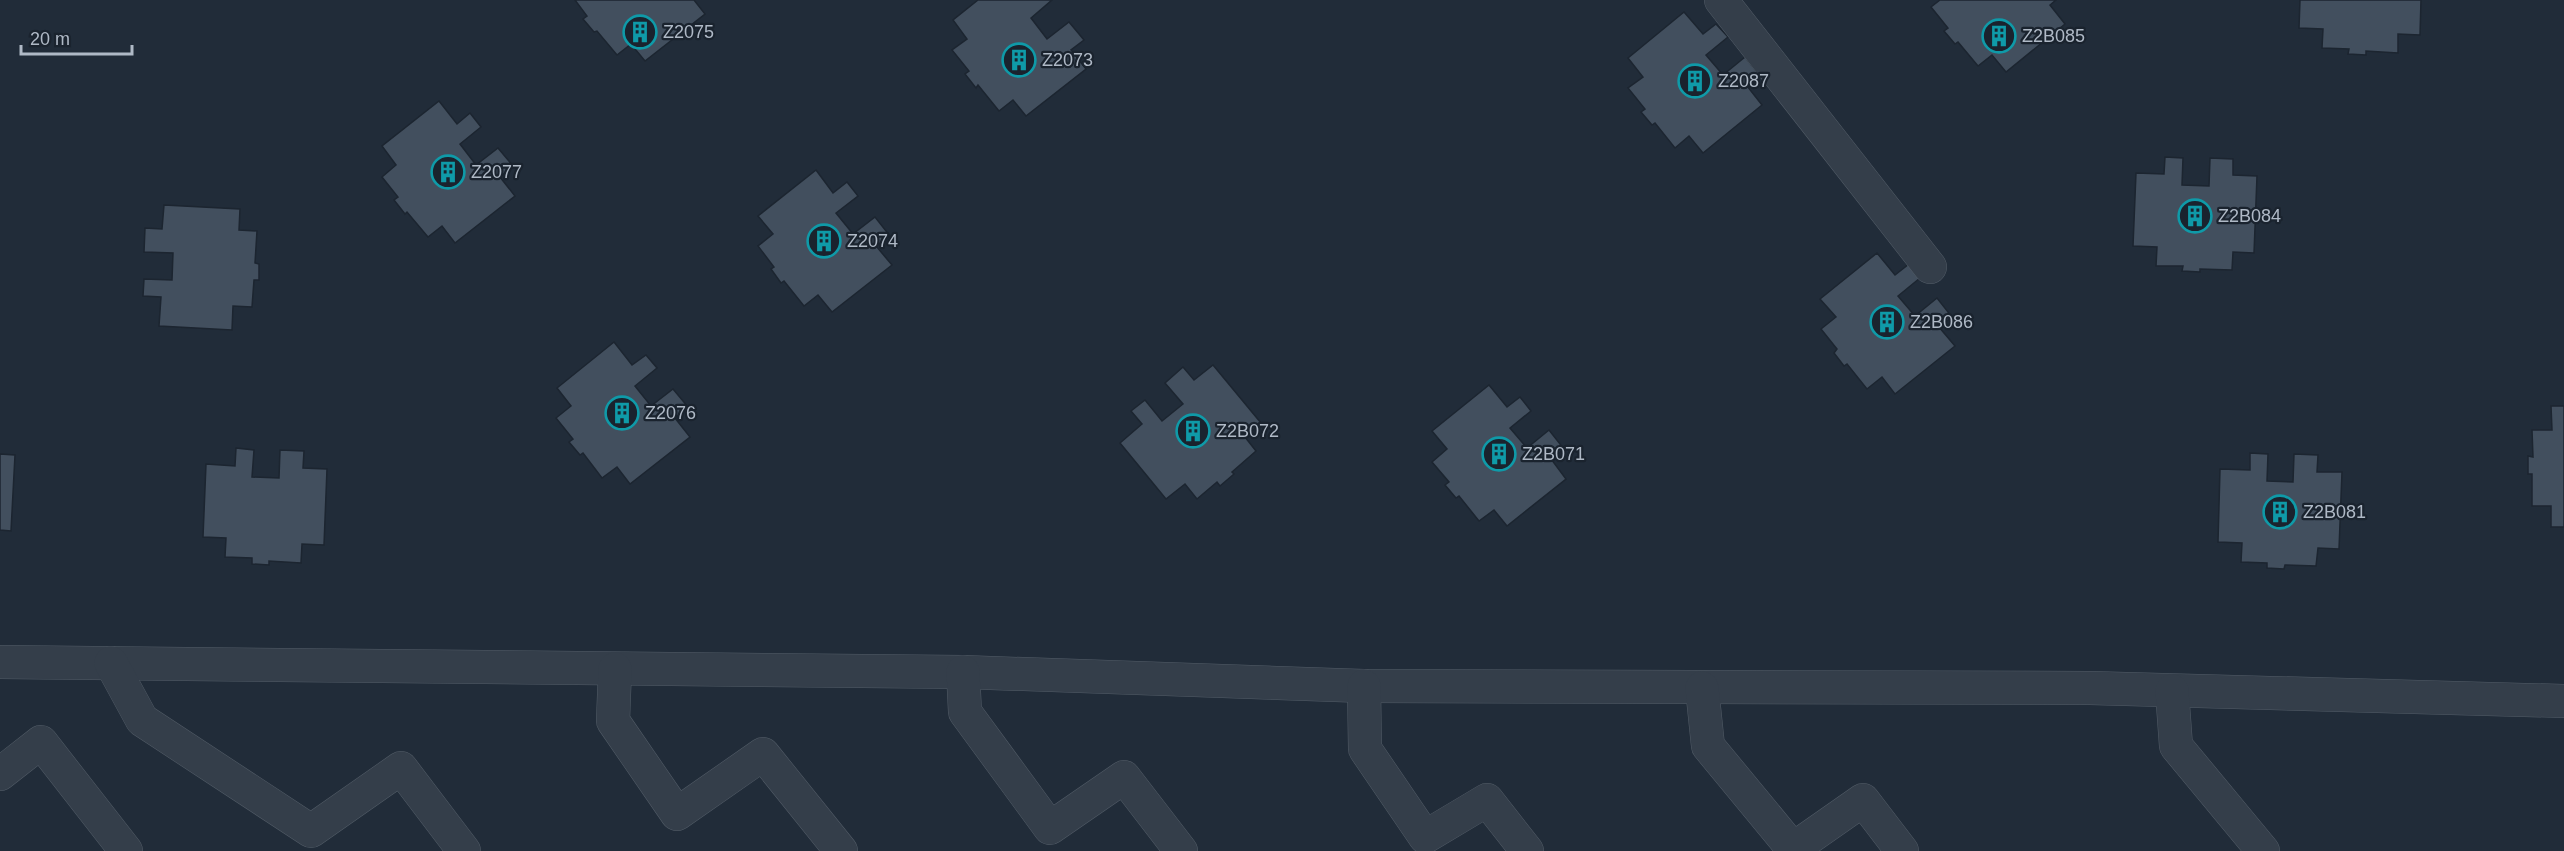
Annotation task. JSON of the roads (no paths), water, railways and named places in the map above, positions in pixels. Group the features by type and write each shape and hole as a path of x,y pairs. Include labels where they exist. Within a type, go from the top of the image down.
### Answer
{"street":[{"path":"1721,0 1930,267"},
{"path":"0,662 963,672 1364,686 2090,688 2564,701"},
{"path":"111,663 142,720 311,831 401,768 464,851"},
{"path":"615,669 612,721 677,814 764,754 841,851"},
{"path":"963,672 965,712 1050,828 1124,777 1181,851"},
{"path":"1364,686 1365,748 1425,837 1487,800 1527,851"},
{"path":"1702,688 1708,746 1793,849 1863,800 1902,851"},
{"path":"2172,691 2176,746 2263,851"},
{"path":"0,774 41,742 126,851"}],"place":[{"name":"Z2075","path":"640,32"},
{"name":"Z2B085","path":"1999,36"},
{"name":"Z2073","path":"1019,60"},
{"name":"Z2087","path":"1695,81"},
{"name":"Z2077","path":"448,172"},
{"name":"Z2B084","path":"2195,216"},
{"name":"Z2074","path":"824,241"},
{"name":"Z2B086","path":"1887,322"},
{"name":"Z2076","path":"622,413"},
{"name":"Z2B072","path":"1193,431"},
{"name":"Z2B071","path":"1499,454"},
{"name":"Z2B081","path":"2280,512"}]}
